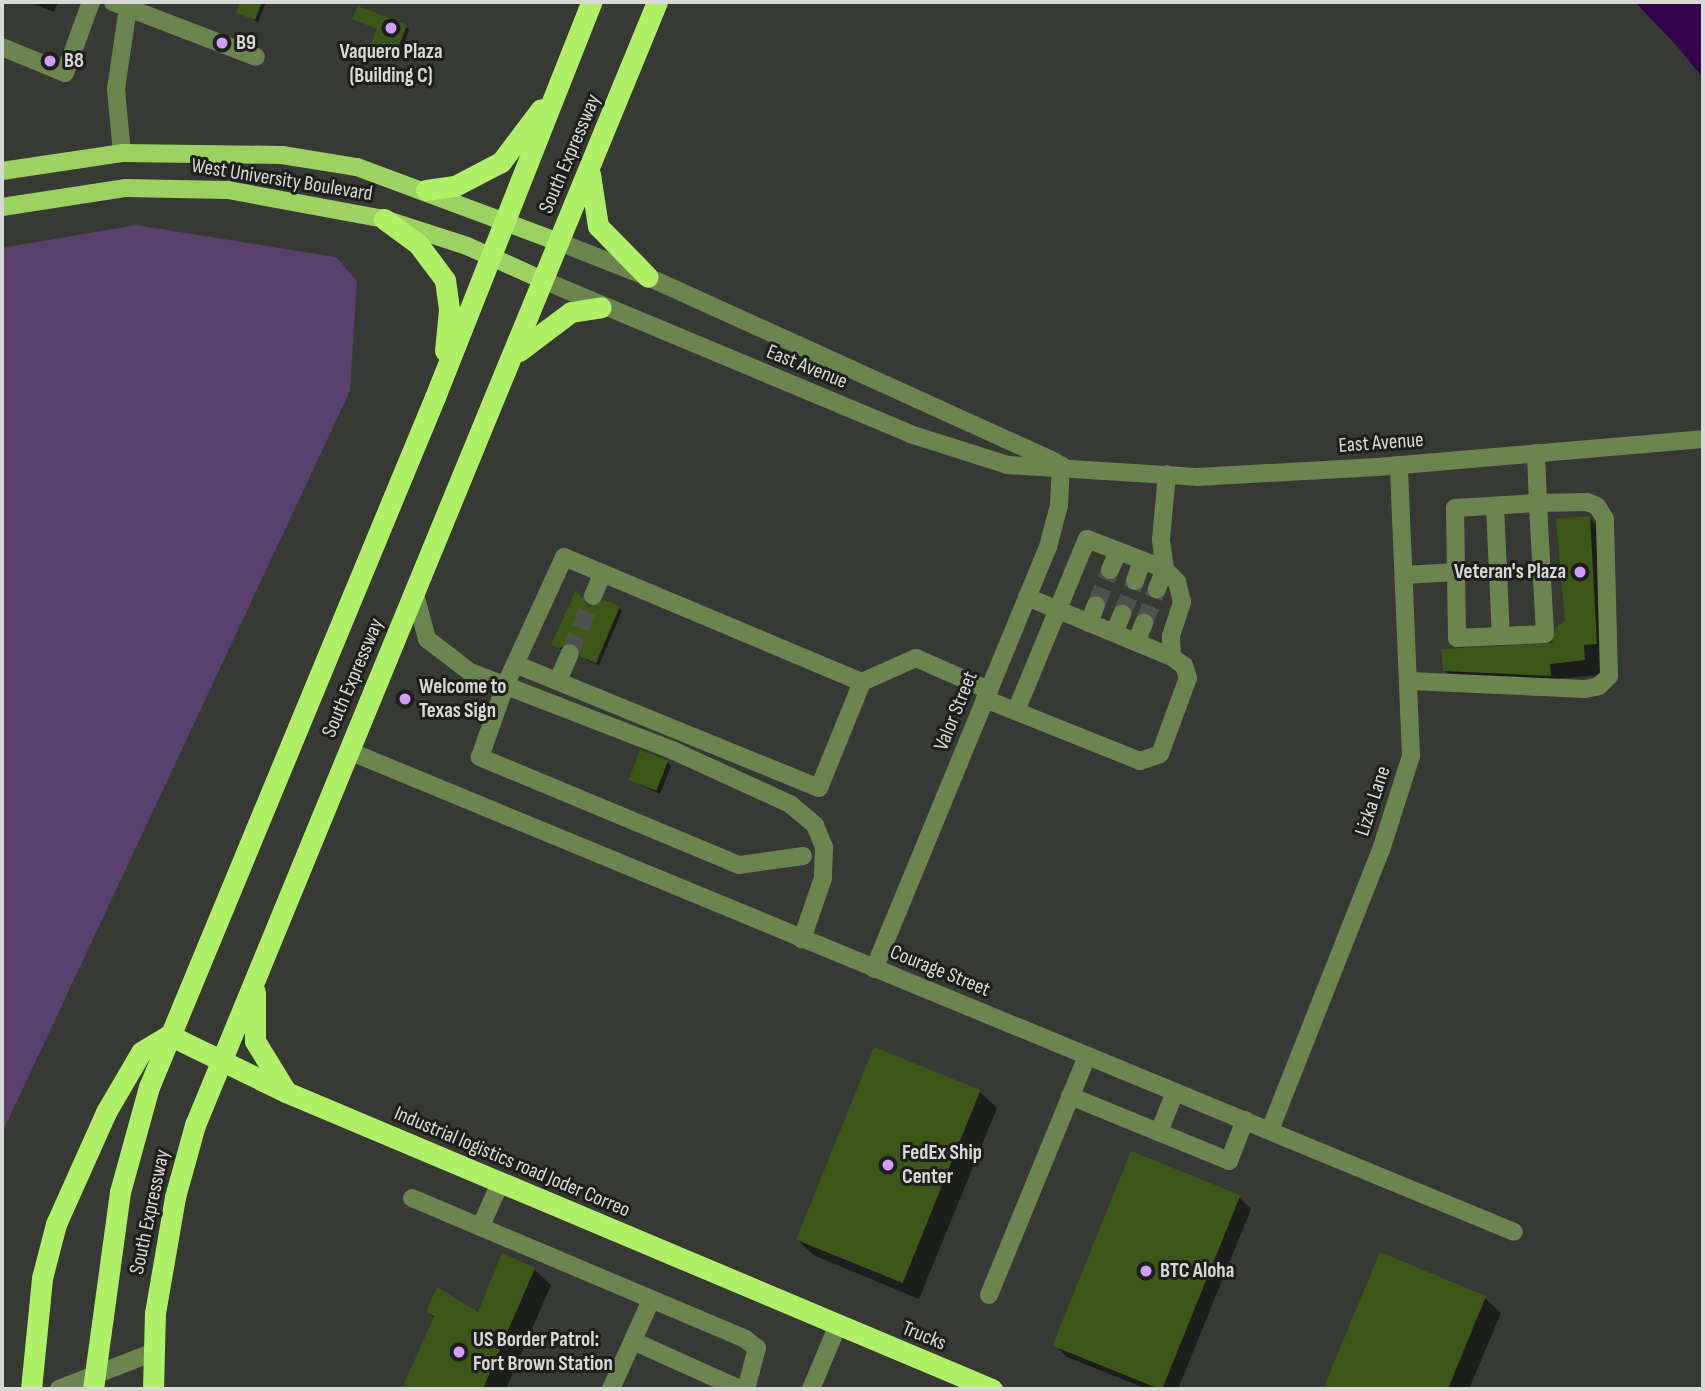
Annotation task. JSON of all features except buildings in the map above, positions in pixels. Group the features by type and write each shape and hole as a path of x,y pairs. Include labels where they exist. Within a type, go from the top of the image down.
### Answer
{"highway":[{"name":"South Expressway","path":"94,1382 120,1192 169,1035 435,397 591,2"},
{"name":"South Expressway","path":"153,1389 155,1313 175,1197 195,1125 261,960 515,355 657,2"},
{"path":"426,190 455,186 501,162 558,85"},
{"path":"590,169 598,226 648,278"},
{"path":"384,219 418,244 445,280 448,335 435,397"},
{"path":"515,355 535,335 571,312 601,307"},
{"path":"261,960 253,1009 255,1041 286,1092"},
{"path":"31,1389 42,1278 55,1224 100,1123 141,1052 169,1035"},
{"name":"Industrial logistics road Joder Correo","path":"169,1035 219,1062 286,1092 837,1327"},
{"name":"Trucks","path":"837,1327 992,1389"}],"main road":[{"name":"West University Boulevard","path":"2,171 122,153 282,155 357,167 426,190 559,242"},
{"name":"West University Boulevard","path":"2,207 125,188 228,190 384,219 491,256 545,281"}],"street":[{"path":"2,47 65,74 91,2"},
{"path":"122,153 116,89 120,5 256,57"},
{"name":"East Avenue","path":"559,242 648,278 1061,465"},
{"name":"East Avenue","path":"545,281 601,307 910,434 1008,465 1061,465 1197,477 1399,465 1703,439"},
{"path":"1410,681 1586,689 1599,686 1609,676 1605,519 1597,506 1587,502 1538,503 1455,508 1457,638 1545,635 1538,503 1536,453"},
{"name":"Valor Street","path":"874,969 1027,597 1055,522 1061,465"},
{"name":"Lizka Lane","path":"1270,1130 1381,850 1411,756 1399,465"},
{"path":"1157,589 1165,569 1161,540 1167,474"},
{"path":"1494,506 1501,636"},
{"path":"1016,711 1087,538 1165,569 1177,582 1182,602 1171,636 1172,657"},
{"path":"1110,570 1118,551"},
{"path":"803,856 739,865 480,757 505,686 564,557 862,682"},
{"path":"1135,581 1142,561"},
{"path":"1405,575 1456,572"},
{"path":"593,596 603,573"},
{"path":"415,594 427,639 470,672 672,750 790,804 815,824 824,847 823,878 802,939"},
{"path":"515,664 819,788 862,682 916,658 1016,711 1140,761 1152,758 1167,746 1188,678 1184,666 1172,657 1027,597"},
{"path":"1089,623 1096,605"},
{"path":"1114,633 1122,614"},
{"path":"1136,642 1144,623"},
{"path":"558,681 570,653"},
{"name":"Courage Street","path":"349,751 1514,1232"},
{"path":"989,1295 1087,1056"},
{"path":"1159,1132 1175,1092"},
{"path":"1070,1096 1229,1161 1245,1120"},
{"path":"481,1226 500,1183"},
{"path":"412,1198 757,1348 758,1360 746,1389"},
{"path":"611,1389 651,1300"},
{"path":"811,1389 837,1327"},
{"path":"633,1341 740,1389"},
{"path":"59,1389 94,1382 154,1352"}],"shaded area":[{"path":"1635,2 1703,2 1703,78 1676,45"},
{"path":"136,225 336,257 357,281 350,391 2,1133 2,248"}],"tunnel":[{"path":"1096,605 1110,570"},
{"path":"1122,614 1135,581"},
{"path":"1144,623 1157,589"},
{"path":"570,653 593,596"}],"place":[{"name":"Vaquero Plaza (Building C)","path":"391,28"},
{"name":"B9","path":"222,43"},
{"name":"B8","path":"50,61"},
{"name":"Veteran's Plaza","path":"1580,572"},
{"name":"Welcome to Texas Sign","path":"405,699"},
{"name":"FedEx Ship Center","path":"888,1165"},
{"name":"BTC Aloha","path":"1146,1271"},
{"name":"US Border Patrol: Fort Brown Station","path":"459,1352"}]}
